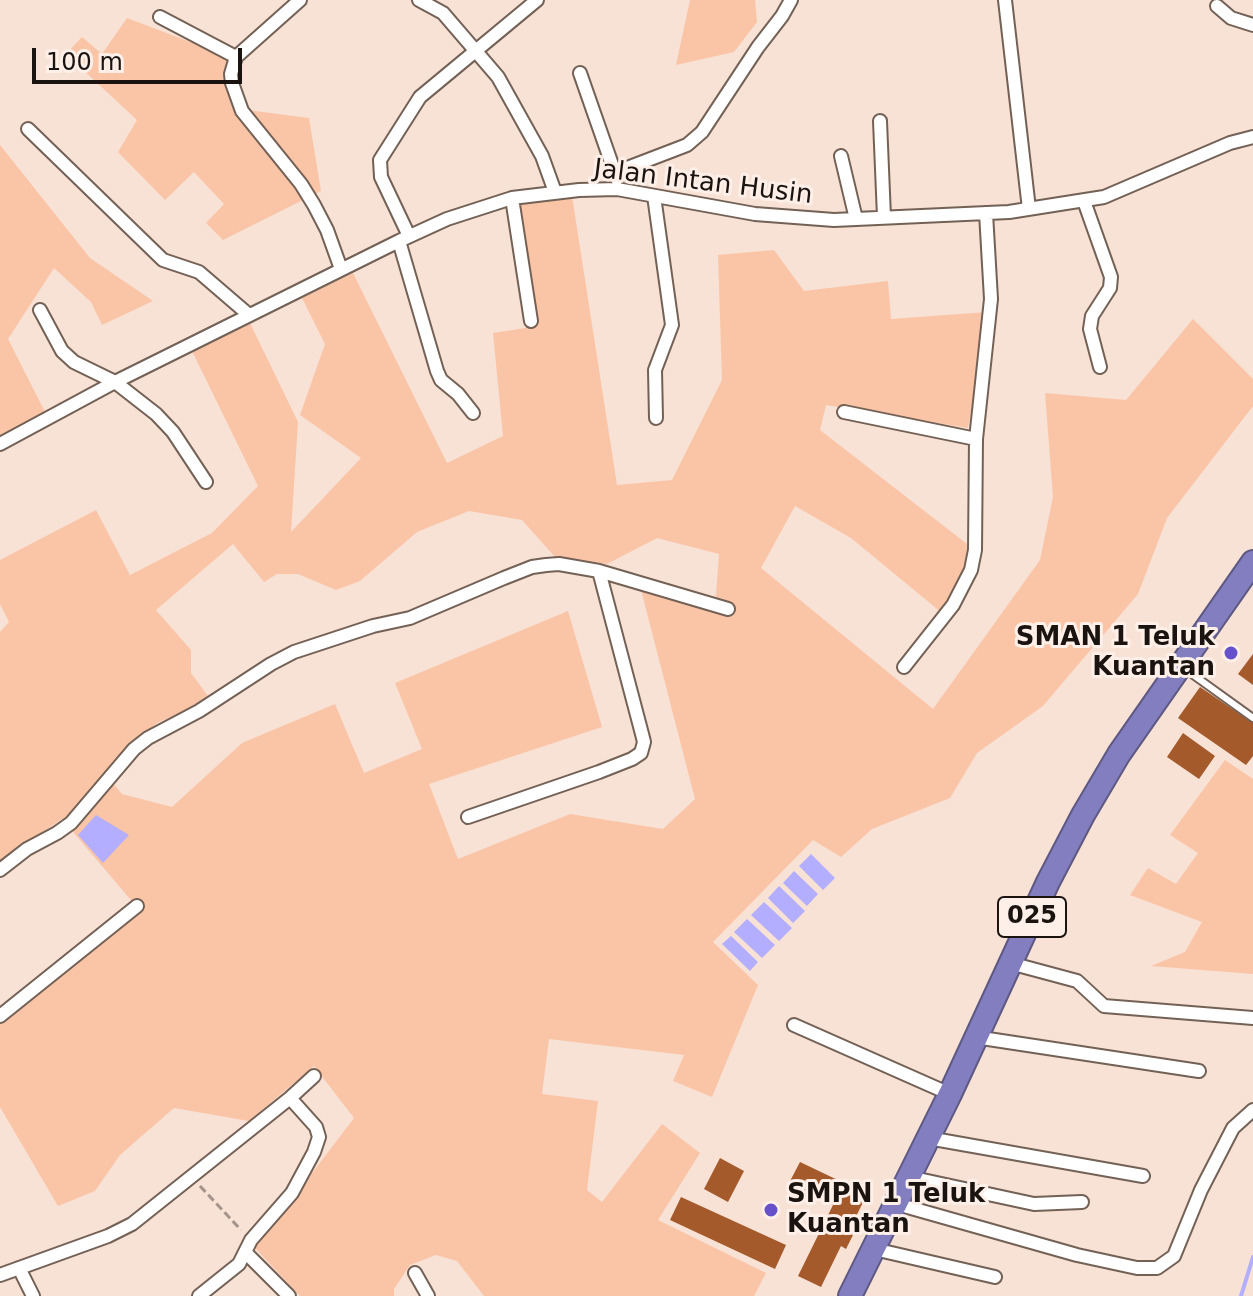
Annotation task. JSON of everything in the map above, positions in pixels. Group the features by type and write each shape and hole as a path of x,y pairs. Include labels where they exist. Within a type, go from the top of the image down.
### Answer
{"highway":[{"name":"025","path":"850,1296 1083,815 1119,754 1253,562"}],"street":[{"path":"300,0 236,57 232,83 242,111 301,184 327,230 341,269"},
{"path":"419,0 443,13 498,77 542,156 555,192"},
{"path":"473,413 458,394 441,380 437,371 404,238 381,177 380,160 420,97 537,0"},
{"path":"614,173 687,145 702,132 791,0"},
{"path":"1005,0 1029,209"},
{"path":"1217,6 1231,18 1253,25"},
{"path":"160,17 236,57"},
{"path":"580,73 620,190"},
{"path":"880,121 884,217"},
{"path":"28,129 163,260 199,272 249,315"},
{"name":"Jalan Intan Husin","path":"0,444 115,382 404,238 460,214 512,198 555,192 620,190 798,219 986,213 1084,201 1129,188 1193,158 1253,137"},
{"path":"841,156 856,219"},
{"path":"654,196 672,325 655,370 656,418"},
{"path":"512,198 531,321"},
{"path":"1084,201 1111,277 1110,288 1092,316 1090,329 1100,367"},
{"path":"904,667 953,605 971,570 975,550 976,439 991,299 986,213"},
{"path":"40,310 68,356 91,372 115,382 166,424 206,482"},
{"path":"844,412 976,439"},
{"path":"0,870 27,849 71,823 134,749 148,738 199,711 294,652 373,626 410,618 532,567 559,564 599,571 728,609"},
{"path":"468,817 610,768 641,753 644,742 599,571"},
{"path":"0,1016 137,906"},
{"path":"1010,963 1077,981 1104,1006 1253,1018"},
{"path":"794,1025 950,1094"},
{"path":"975,1037 1199,1071"},
{"path":"0,1275 108,1236 132,1224 314,1076"},
{"path":"199,1296 239,1264 251,1240 292,1193 318,1143 316,1127 290,1098"},
{"path":"897,1204 1077,1255 1137,1268 1157,1268 1174,1256 1201,1190 1233,1128 1253,1110"},
{"path":"928,1138 1143,1176"},
{"path":"909,1177 1034,1204 1082,1202"},
{"path":"874,1249 995,1277"},
{"path":"246,1253 289,1296"},
{"path":"19,1268 33,1296"},
{"path":"415,1273 428,1296"}],"lane":[{"path":"1179,665 1253,718"}],"path":[{"path":"191,1177 251,1240"}],"shaded area":[{"path":"690,0 755,0 757,22 734,52 676,65"},
{"path":"127,18 240,61 235,78 248,110 309,118 321,191 223,240 206,223 224,204 194,172 165,200 118,152 137,120 66,54 82,37 102,54"},
{"path":"0,145 90,258 153,301 102,325 91,302 54,268 8,339 45,412 0,436"},
{"path":"572,196 617,485 672,480 722,380 718,255 774,250 804,291 888,281 891,319 988,312 968,428 826,405 820,430 967,544 966,571 942,613 851,538 795,506 761,568 933,709 1040,560 1053,497 1045,393 1126,400 1193,319 1253,379 1253,406 1167,518 1138,594 1043,706 977,753 950,798 872,829 841,857 813,840 713,942 758,985 712,1097 673,1081 684,1055 549,1039 542,1094 598,1101 587,1190 602,1202 662,1124 700,1153 658,1220 766,1273 754,1296 484,1296 457,1261 436,1255 410,1265 394,1289 394,1296 300,1296 255,1248 354,1118 314,1066 249,1121 174,1108 120,1155 95,1191 58,1206 0,1107 0,1012 136,906 62,819 0,865 0,632 9,622 0,604 0,560 96,510 130,575 212,533 258,486 192,351 250,323 298,422 291,532 361,458 300,415 325,344 302,298 353,273 447,463 503,436 493,333 538,326 518,202","holes":["469,511 522,520 555,557 607,564 657,538 719,554 715,609 640,586 695,799 663,829 570,814 458,859 429,784 602,727 568,611 395,683 422,749 364,773 335,704 242,743 172,807 122,794 104,773 126,748 157,723 208,696 191,673 191,650 156,610 233,544 264,582 277,574 298,574 336,590 360,581 417,532"]},
{"path":"1225,760 1253,779 1253,974 1151,966 1185,952 1202,922 1130,895 1148,868 1176,884 1198,853 1170,835"},
{"path":"96,815 129,835 103,863 78,835"},
{"path":"811,854 835,878 823,890 799,866"},
{"path":"794,871 818,894 807,906 783,883"},
{"path":"779,886 805,911 793,923 768,898"},
{"path":"764,902 792,928 779,941 751,915"},
{"path":"747,919 775,945 762,958 734,932"},
{"path":"731,936 758,962 750,971 722,944"}],"building":[{"path":"1253,654 1253,685 1238,674"},
{"path":"1200,687 1253,723 1253,756 1246,765 1178,718"},
{"path":"1183,733 1215,756 1199,779 1167,757"},
{"path":"720,1158 744,1171 728,1202 704,1189"},
{"path":"800,1162 867,1194 848,1233 853,1235 846,1249 841,1246 821,1287 798,1276 833,1205 789,1183"},
{"path":"681,1197 786,1245 775,1269 670,1220"}],"waterway":[{"path":"1241,1296 1253,1257"}],"place":[{"name":"SMAN 1 Teluk Kuantan","path":"1231,653"},
{"name":"SMPN 1 Teluk Kuantan","path":"771,1210"}]}
